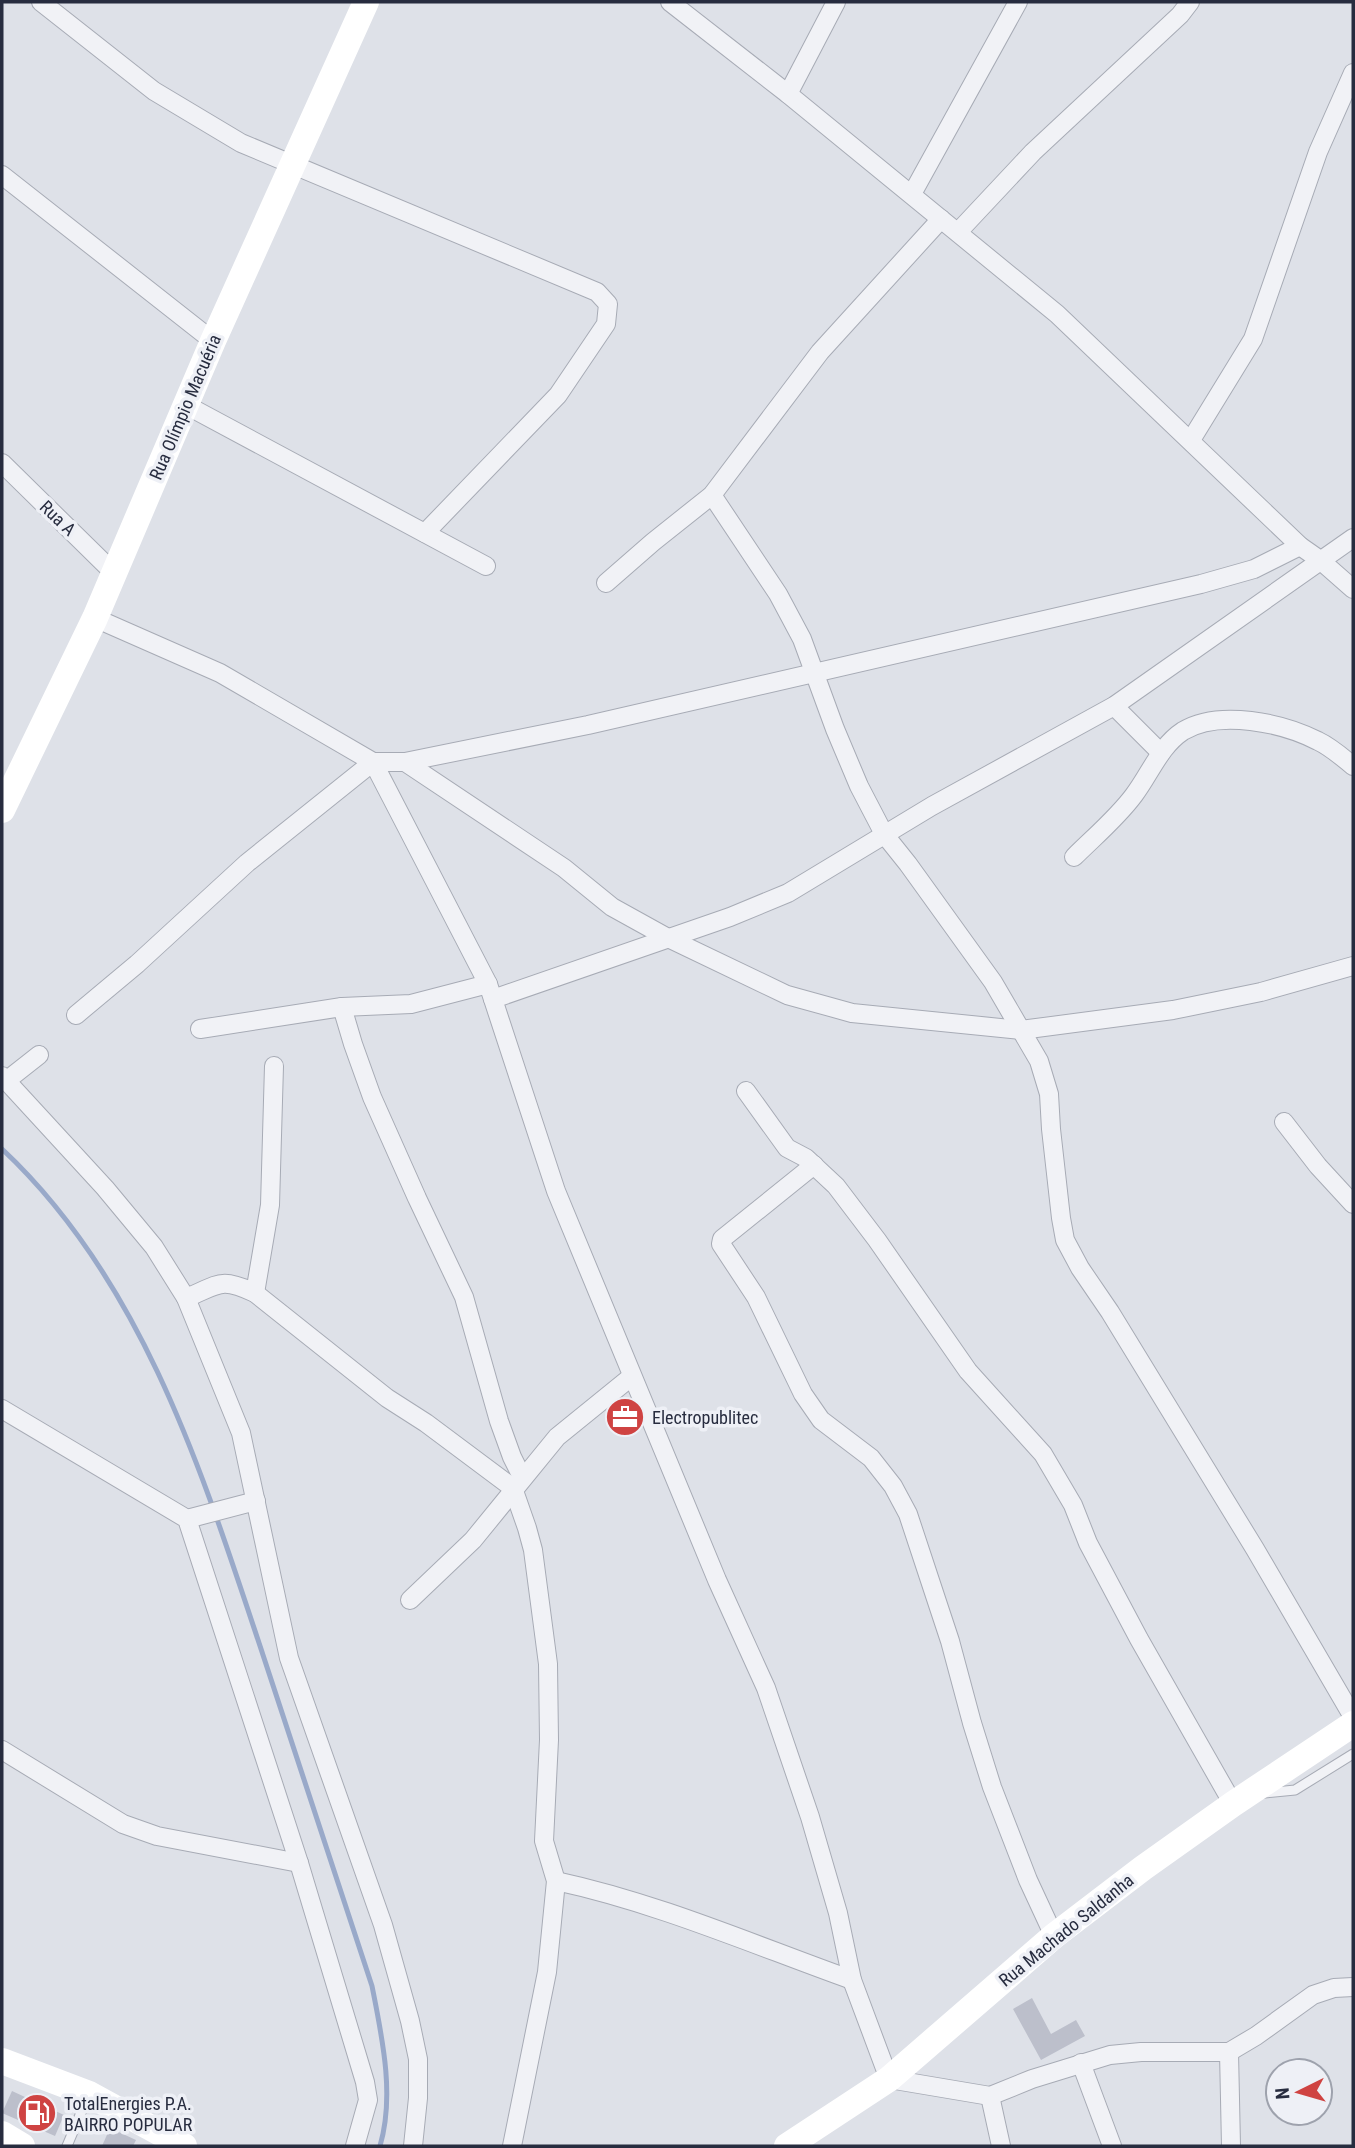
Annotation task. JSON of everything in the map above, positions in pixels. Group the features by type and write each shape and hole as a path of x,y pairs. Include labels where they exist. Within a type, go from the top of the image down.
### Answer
{"street":[{"path":"41,2 154,91 241,143 597,292 608,304 606,324 558,395 425,533"},
{"name":"Rua Olímpio Macuéria","path":"2,810 95,618 214,341 366,2"},
{"path":"670,2 788,94 1057,314 1300,546 1353,589"},
{"path":"788,94 836,2"},
{"path":"912,194 1017,2"},
{"path":"958,232 1033,152 1180,15 1190,2"},
{"path":"1191,440 1253,339 1318,152 1353,73"},
{"path":"2,175 214,341"},
{"path":"606,583 712,495 820,352 941,219"},
{"path":"186,405 486,566"},
{"name":"Rua A","path":"2,463 114,573"},
{"path":"712,495 778,594 802,639 859,786 884,834 993,982 1039,1061 1049,1094 1052,1143 1065,1240 1255,1549 1353,1717"},
{"path":"200,1029 342,1007 411,1004 491,992 668,938 730,917 788,893 884,834 1114,706 1353,538"},
{"path":"95,618 220,673 373,762 405,762 589,725 1201,584 1254,569 1300,546"},
{"path":"1114,706 1161,753"},
{"path":"1074,857 1133,796 1161,753 1182,732 1199,724 1232,720 1294,730 1321,742 1353,766"},
{"path":"373,762 491,992 556,1191 631,1377 766,1688 810,1817 838,1913 852,1980 889,2079 990,2096 1110,2055 1141,2052 1229,2052 1313,1996 1334,1988 1353,1987"},
{"path":"76,1015 137,964 247,863 373,762"},
{"path":"405,762 564,868 612,907 668,938 787,995 852,1013 1021,1031 1185,1007 1261,992 1353,966"},
{"path":"342,1007 372,1097 464,1297 499,1421 512,1457 533,1550 548,1664 549,1740 544,1840 556,1881 547,1972 512,2146"},
{"path":"39,1055 4,1079 105,1188 153,1247 186,1298 241,1433 289,1658 383,1925 410,2021 418,2059 418,2098 413,2146"},
{"path":"255,1293 270,1205 274,1066"},
{"path":"746,1091 787,1148 806,1158 836,1186 968,1371 1043,1454 1073,1505 1088,1543 1145,1650 1240,1799"},
{"path":"1284,1122 1318,1166 1353,1204"},
{"path":"814,1166 722,1239 721,1244 756,1297 803,1394 821,1420 871,1458 893,1486 908,1514 950,1641 992,1787 1028,1880 1054,1936"},
{"path":"186,1298 220,1283 232,1283 255,1293 387,1398 518,1483"},
{"path":"410,1600 473,1540 556,1437 631,1377"},
{"path":"2,1409 187,1519 299,1863 365,2082 368,2100 355,2146"},
{"path":"187,1519 256,1501"},
{"name":"Rua Machado Saldanha","path":"787,2146 889,2079 1054,1936 1240,1799 1353,1724"},
{"path":"2,1750 123,1824 157,1836 299,1863"},
{"path":"556,1881 650,1906 852,1980"},
{"path":"1229,2052 1231,2146"},
{"path":"2,2061 89,2094 176,2144"},
{"path":"1081,2063 1112,2146"},
{"path":"990,2096 1002,2146"},
{"path":"2,2134 22,2146"}],"lane":[{"path":"1240,1799 1295,1790 1353,1754"},
{"path":"67,2146 89,2094"}],"building":[{"path":"1032,1998 1051,2034 1076,2020 1085,2036 1041,2060 1013,2009"},
{"path":"12,2091 64,2115 55,2136 2,2113"},
{"path":"110,2128 136,2140 133,2146 102,2146"}],"waterway":[{"path":"2,1149 52,1202 94,1259 131,1320 163,1384 217,1519 372,1986 387,2086 380,2146"}],"place":[{"name":"Electropublitec","path":"625,1417"},
{"name":"TotalEnergies P.A. BAIRRO POPULAR","path":"37,2113"}]}
